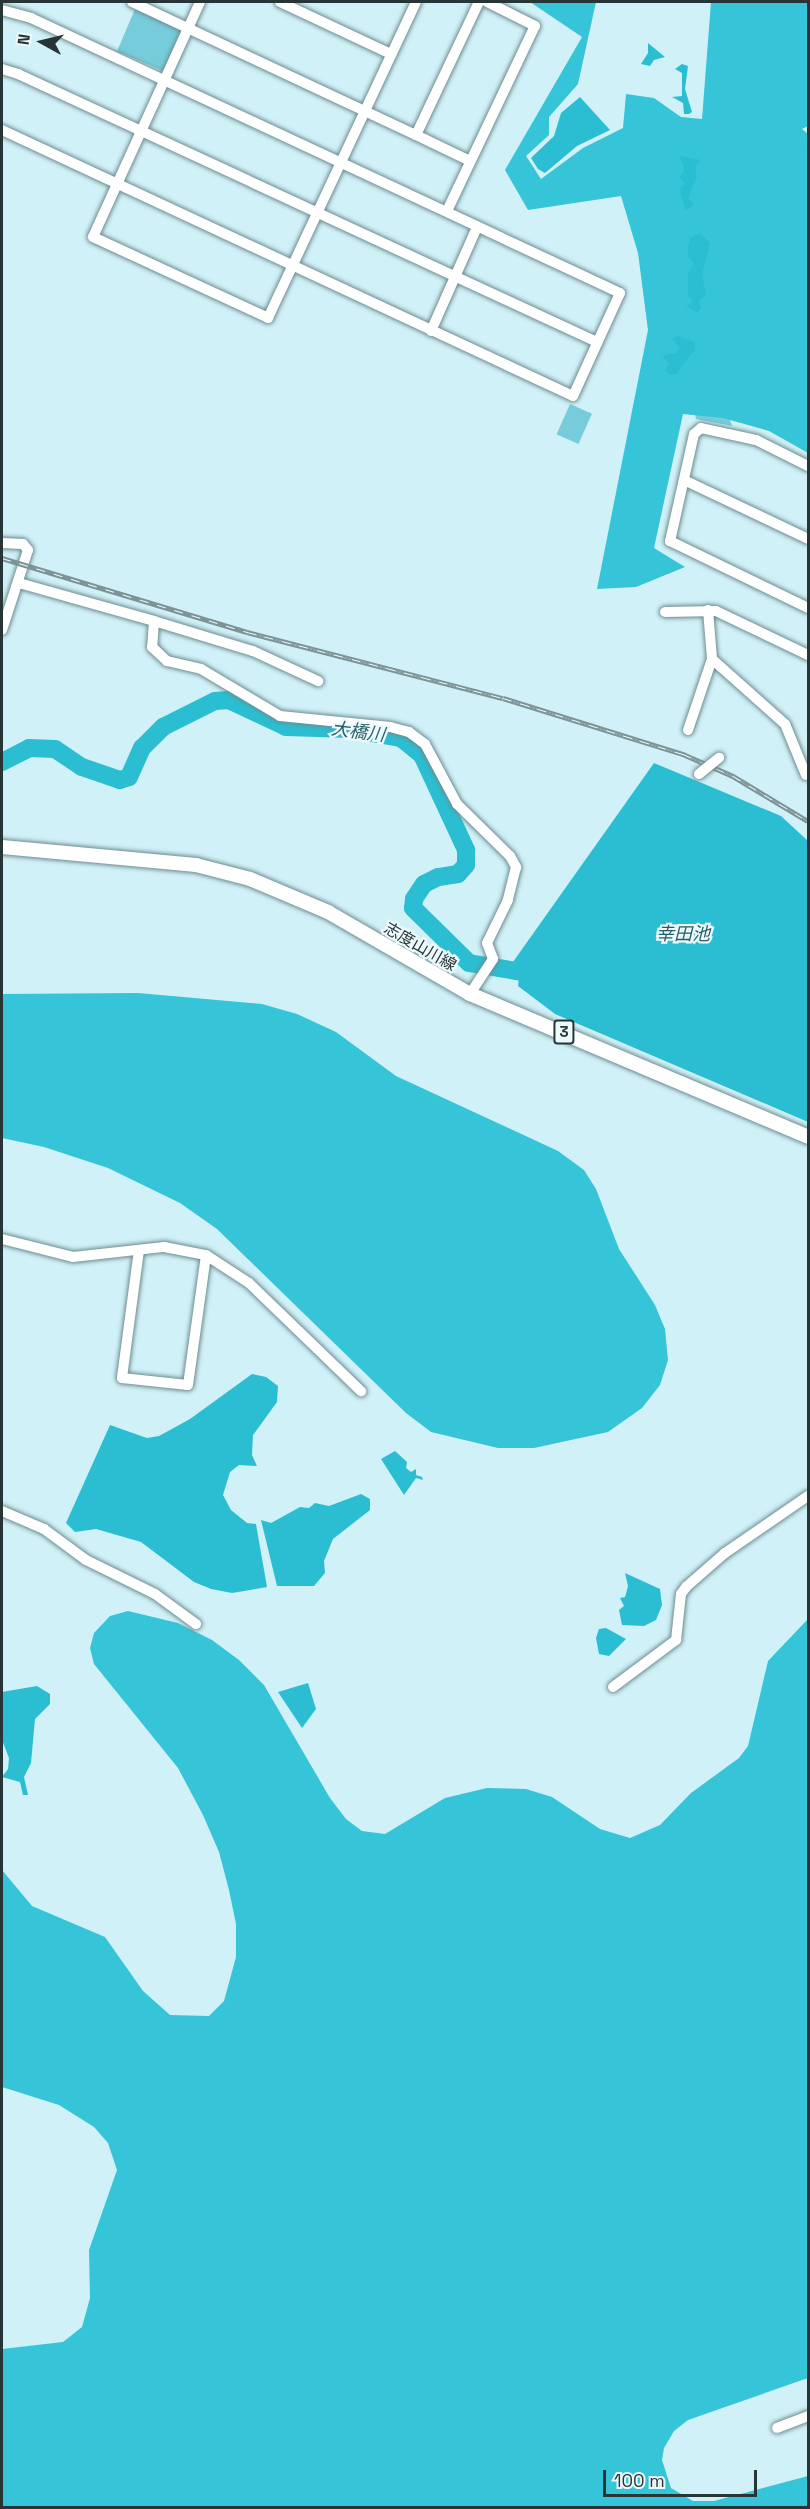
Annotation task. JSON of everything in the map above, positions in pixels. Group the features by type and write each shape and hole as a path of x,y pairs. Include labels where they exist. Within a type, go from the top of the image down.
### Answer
{"main road":[{"name":"志度山川線","path":"2,847 196,866 250,879 328,912 470,994 808,1137"}],"street":[{"path":"132,2 470,161"},
{"path":"200,2 115,183 93,237 268,318 416,2"},
{"path":"280,2 392,54"},
{"path":"416,135 479,2"},
{"path":"447,211 535,26 487,2"},
{"path":"2,10 32,18 620,293 573,396 2,130"},
{"path":"2,69 140,130 597,342"},
{"path":"431,331 477,227"},
{"path":"808,466 734,432 701,428 694,434 670,541 808,608"},
{"path":"684,480 808,539"},
{"path":"2,543 23,544 28,550 2,630"},
{"path":"19,583 254,651 318,681"},
{"path":"688,730 712,659 708,610"},
{"path":"665,612 708,610 808,655"},
{"path":"154,621 152,646 167,661 201,669 280,716 390,727 409,732 433,754 457,804 510,855 516,867 508,900 487,943 493,959 470,994"},
{"path":"712,659 784,724 807,775"},
{"path":"699,774 719,758"},
{"path":"2,1239 73,1257 164,1247 206,1255 249,1283 361,1391"},
{"path":"139,1250 122,1378 188,1385 206,1255"},
{"path":"612,1687 676,1640 681,1594 686,1587 725,1553 808,1496"},
{"path":"2,1510 44,1529 86,1560 155,1594 196,1624"},
{"path":"777,2428 808,2416"}],"shaded area":[{"path":"530,2 596,2 578,84 549,117 549,135 526,156 541,179 583,148 623,128 626,94 654,98 681,117 702,119 711,2 808,2 808,126 802,129 808,134 808,453 769,431 723,418 683,414 654,548 685,567 636,587 597,589 648,330 638,253 621,196 528,210 505,170 582,37"},
{"path":"135,9 182,29 164,71 117,51"},
{"path":"570,404 592,414 579,444 557,434"},
{"path":"725,406 732,426 696,419 694,407"},
{"path":"138,993 262,1004 297,1014 336,1032 396,1076 558,1151 584,1170 596,1189 619,1249 655,1305 665,1329 668,1360 660,1385 642,1408 608,1432 534,1448 498,1448 431,1432 406,1413 217,1229 180,1203 108,1168 44,1147 2,1138 2,994"},
{"path":"128,1611 178,1623 212,1640 239,1660 264,1685 330,1798 346,1819 362,1831 385,1834 445,1798 487,1788 526,1789 552,1797 600,1829 630,1838 660,1825 691,1793 739,1758 748,1746 768,1661 808,1619 808,2378 688,2420 674,2431 664,2448 662,2460 671,2488 693,2501 714,2501 808,2476 808,2507 2,2507 2,2349 63,2342 82,2327 90,2298 89,2250 117,2170 108,2143 94,2127 59,2105 2,2087 2,1870 32,1906 105,1937 143,1991 170,2015 209,2016 224,2001 236,1957 236,1924 229,1890 219,1852 203,1815 178,1768 94,1664 90,1648 94,1633 110,1616"}],"water":[{"path":"648,43 665,57 654,60 650,66 641,64 648,53"},
{"path":"682,64 688,66 685,89 692,112 689,114 684,114 683,103 672,97 682,96 682,73 675,69"},
{"path":"580,97 610,130 577,146 545,173 538,169 531,158 554,136 561,113"},
{"path":"679,156 701,160 695,166 697,177 688,198 694,205 685,211 680,189 685,183 679,177 684,171"},
{"path":"700,233 710,243 702,275 706,295 699,301 701,308 697,313 686,306 693,302 688,296 688,274 694,263 688,257 688,247 690,238"},
{"path":"679,336 694,342 695,349 676,374 670,375 665,370 669,363 662,356 676,353 679,348 672,338"},
{"name":"幸田池","path":"654,763 781,816 808,841 808,1122 555,1014 518,986 519,978 508,969"},
{"path":"252,1374 266,1377 278,1386 277,1402 253,1435 252,1455 257,1466 239,1465 230,1472 223,1495 231,1510 247,1523 256,1524 267,1587 232,1593 211,1589 194,1582 141,1542 96,1529 75,1532 66,1523 110,1425 147,1438 159,1436 190,1419"},
{"path":"395,1451 407,1462 406,1468 411,1472 416,1469 416,1475 422,1477 423,1480 416,1478 404,1495 381,1459"},
{"path":"361,1494 370,1499 370,1510 333,1539 324,1561 325,1573 314,1586 277,1586 261,1520 271,1523 300,1507 309,1508 315,1503 329,1506"},
{"path":"625,1573 660,1589 662,1605 656,1620 644,1626 622,1625 619,1610 624,1606 620,1598 625,1597 628,1586"},
{"path":"606,1628 626,1639 609,1656 599,1654 596,1638 599,1629"},
{"path":"308,1683 316,1709 302,1728 278,1692"},
{"path":"37,1686 50,1694 50,1704 35,1719 31,1763 24,1777 28,1795 23,1795 20,1782 2,1777 8,1769 9,1758 2,1740 2,1692"}],"waterway":[{"name":"大橋川","path":"2,762 29,748 55,749 82,767 120,780 129,777 142,748 163,727 215,701 229,700 286,727 350,729 401,738 422,755 466,850 466,865 458,874 438,877 424,884 414,899 413,908 469,963 534,974"}],"railway":[{"path":"2,558 247,632 503,698 683,754 733,776 808,821"}]}
